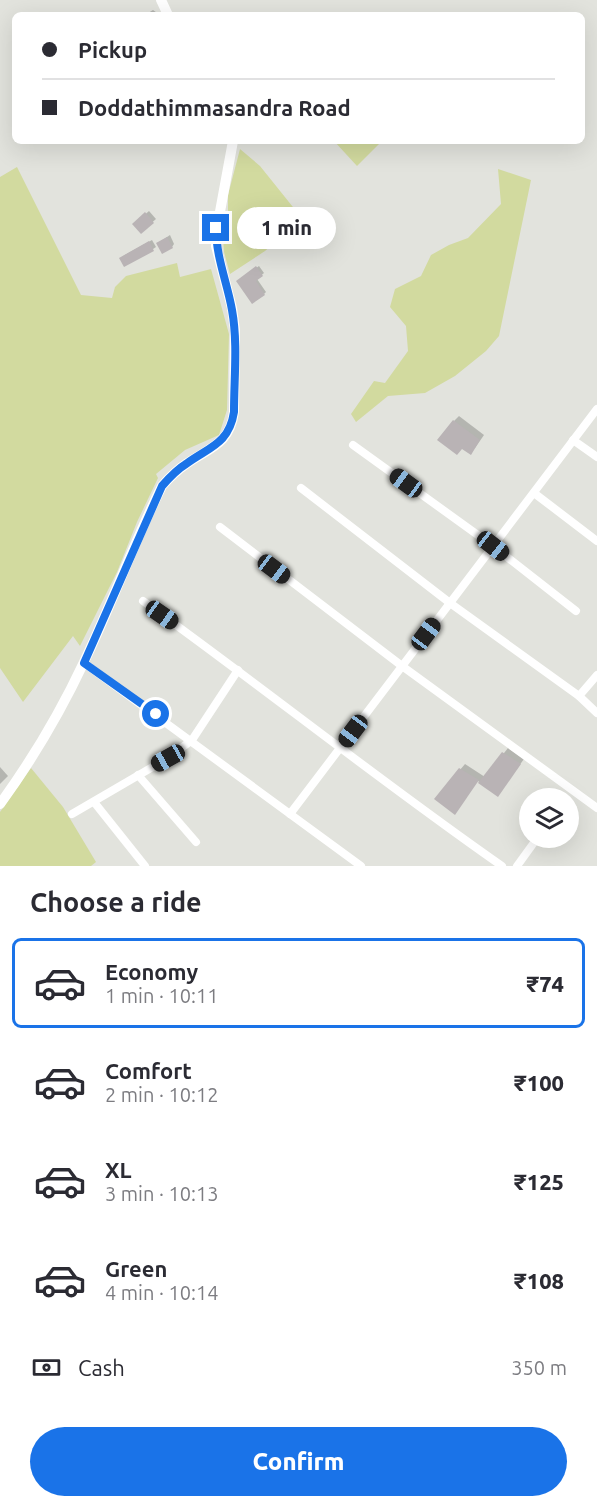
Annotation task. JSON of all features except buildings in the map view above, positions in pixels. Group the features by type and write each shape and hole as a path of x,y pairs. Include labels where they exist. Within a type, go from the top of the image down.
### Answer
{"street":[{"path":"0,804 16,783 64,702 84,663 162,486 175,472 217,444 228,433 233,423 235,330 232,308 216,246 216,228 232,144"},
{"path":"290,814 597,409"},
{"path":"573,440 597,457"},
{"path":"353,445 493,546 576,611"},
{"path":"301,488 450,603 579,696 597,713"},
{"path":"534,493 597,541"},
{"path":"220,527 402,666 569,788"},
{"path":"143,602 238,670 432,817 502,866"},
{"path":"84,663 361,866"},
{"path":"72,814 168,758 192,740 238,670"},
{"path":"579,696 597,675"},
{"path":"138,775 196,842"},
{"path":"579,795 597,807"},
{"path":"94,802 145,866"},
{"path":"517,866 530,848"}],"green space":[{"path":"337,144 379,144 357,166"},
{"path":"240,149 260,166 317,237 300,247 287,232 265,251 230,274 223,238 228,211 228,195"},
{"path":"17,167 81,295 112,298 115,287 126,276 177,263 180,277 211,269 229,334 227,410 219,435 185,450 156,474 158,478 117,572 80,646 73,636 23,702 0,668 0,177"},
{"path":"498,169 531,180 499,336 486,351 455,376 425,393 388,396 356,422 351,414 374,381 385,383 408,351 406,326 390,307 395,289 421,276 431,255 468,238 501,204"},
{"path":"31,768 63,807 96,862 91,866 0,866 0,812"}],"route":[{"path":"156,714 84,663 162,486 175,472 217,444 228,433 233,423 235,330 232,308 216,246 216,228"}]}
